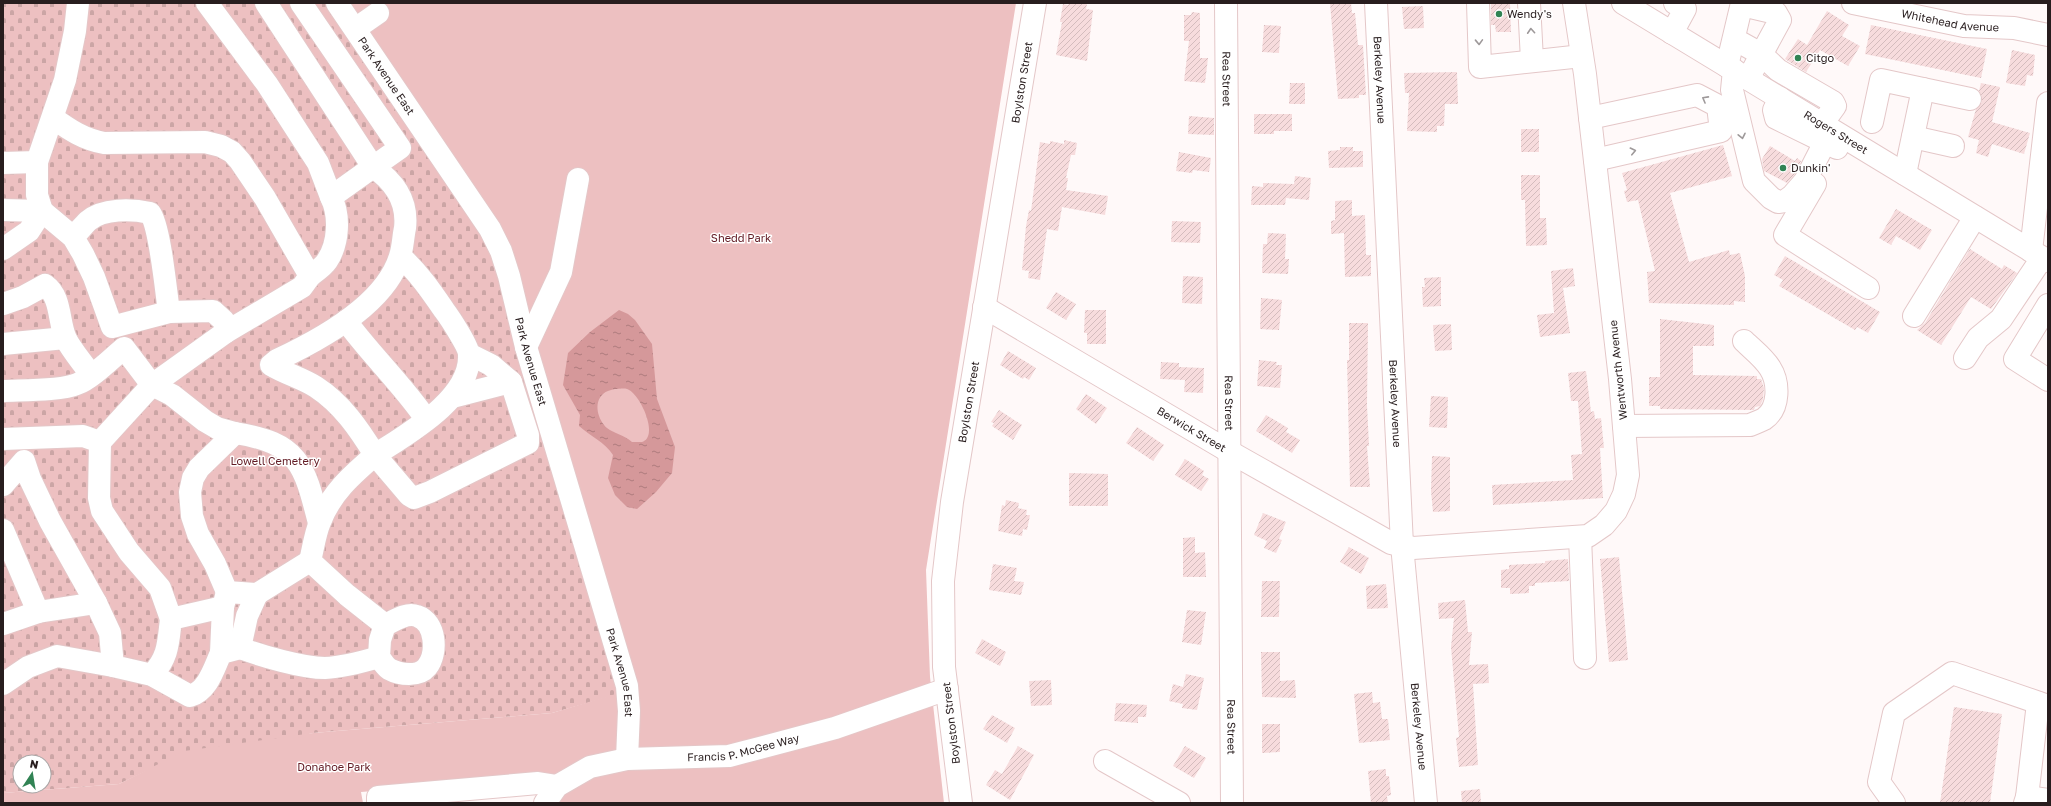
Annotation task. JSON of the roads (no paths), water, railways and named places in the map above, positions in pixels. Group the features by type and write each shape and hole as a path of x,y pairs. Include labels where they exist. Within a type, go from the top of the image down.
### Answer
{"street":[{"path":"78,3 71,55 53,118 37,162 37,194 42,211 73,237 94,277 112,327 124,348 152,385 172,395 205,421 217,428 235,433 256,436 278,444 293,455 305,475 319,522"},
{"path":"152,675 162,664 168,650 171,619 160,588 129,552 102,511 99,498 100,442 152,385 226,332 302,287 310,276 327,261 334,242 337,223 336,208 318,163 267,84 207,3"},
{"path":"266,3 373,167 382,173 393,184 405,206 405,223 400,256 392,272 374,297 346,321 324,336 277,360 271,365 316,388 336,402 358,428 375,455 409,495 414,498 430,492 528,443 528,435 511,382 491,365 469,354"},
{"path":"302,3 400,148 331,197"},
{"name":"Park Avenue East","path":"338,3 490,229 501,251 509,276 526,346 627,686 627,759"},
{"name":"Boylston Street","path":"961,803 944,667 943,580 952,502 1035,3"},
{"name":"Rea Street","path":"1226,3 1232,803"},
{"name":"Berkeley Avenue","path":"1376,3 1402,545 1426,803"},
{"path":"1478,3 1480,66 1582,56"},
{"path":"1529,3 1532,60"},
{"name":"Wentworth Avenue","path":"1402,545 1413,548 1588,536 1604,525 1616,511 1624,494 1628,475 1624,426 1595,160 1574,3"},
{"name":"Whitehead Avenue","path":"1854,3 1964,26 2014,28 2048,35"},
{"path":"1736,72 1762,54 1780,20 1776,13 1742,4 1734,39 1736,72 1732,90 1754,181 1771,198 1778,202 1785,201 1792,196 1805,181 1832,138"},
{"name":"Rogers Street","path":"1629,5 1672,33 1780,98 1832,138 1905,174 2040,257"},
{"path":"1672,33 1686,5"},
{"path":"355,29 378,13"},
{"path":"1734,39 1762,54 1778,70 1834,102 1835,106 1832,138 1786,235 1868,288"},
{"path":"1872,122 1881,80 1970,99"},
{"path":"1905,174 1923,89"},
{"path":"1590,118 1697,95 1718,106 1721,130 1595,160"},
{"path":"1965,358 1978,338 2001,319 2040,257 2048,103"},
{"path":"53,118 81,137 93,141 104,143 205,142 221,146 232,152 240,161 265,198 310,276"},
{"path":"1913,137 1953,146"},
{"path":"3,163 37,162"},
{"path":"526,346 561,272 578,179"},
{"path":"3,210 42,211"},
{"path":"73,237 89,220 107,213 136,210 150,213 153,218 157,234 169,312"},
{"path":"3,249 29,231 42,211"},
{"path":"1914,316 1975,217"},
{"path":"171,619 225,600 257,594 310,561 319,522 332,498 348,478 375,455 414,430 452,397 464,381 467,373 469,354 451,319 414,268 400,256"},
{"path":"3,304 23,297 45,284 49,287 60,313 66,338 91,375"},
{"path":"2048,305 2015,359 2048,380"},
{"name":"Berwick Street","path":"984,307 1230,452 1391,543 1402,545"},
{"path":"112,327 169,312 199,310 213,311 224,321 226,332"},
{"path":"346,321 361,341 411,397 426,419"},
{"path":"3,344 66,338"},
{"path":"1624,426 1750,425 1765,418 1772,410 1777,394 1775,382 1771,369 1744,341"},
{"path":"3,391 38,390 76,385 91,375 124,348"},
{"path":"452,397 511,382"},
{"path":"230,651 225,600 215,564 198,534 192,516 190,492 193,478 199,468 235,433"},
{"path":"100,442 83,436 13,438 50,521 96,603 110,633 113,666"},
{"path":"3,485 24,461"},
{"path":"3,530 38,612"},
{"path":"1580,537 1585,658"},
{"path":"310,561 347,595 384,625"},
{"path":"3,684 28,667 57,656 152,675 190,696 198,694 230,651 257,594"},
{"path":"3,624 38,612 96,603"},
{"path":"402,616 417,616 427,624 434,635 432,657 427,668 417,673 407,674 388,668 379,657 380,640 384,625 402,616"},
{"path":"230,651 324,668 363,662 379,657"},
{"path":"1894,803 1879,782 1894,714 1952,673 2043,705 2026,800 2048,800"},
{"name":"Francis P. McGee Way","path":"551,794 590,767 627,759 729,756 835,728 947,689"},
{"path":"1105,761 1179,803"},
{"path":"378,803 378,797 538,783 551,794"}],"water":[{"path":"619,310 628,314 635,320 652,344 657,399 675,447 672,473 656,492 637,509 627,507 615,495 608,478 613,455 602,443 579,426 580,415 563,385 568,353 590,332","holes":["627,389 632,392 642,406 649,424 647,438 642,442 632,442 609,430 601,421 597,407 598,402 603,394 610,390"]}],"place":[{"name":"Wendy's","path":"1499,14"},
{"name":"Citgo","path":"1798,58"},
{"name":"Dunkin'","path":"1783,168"}],"park label":[{"name":"Shedd Park","path":"741,238"},
{"name":"Lowell Cemetery","path":"275,461"},
{"name":"Donahoe Park","path":"334,767"}]}
